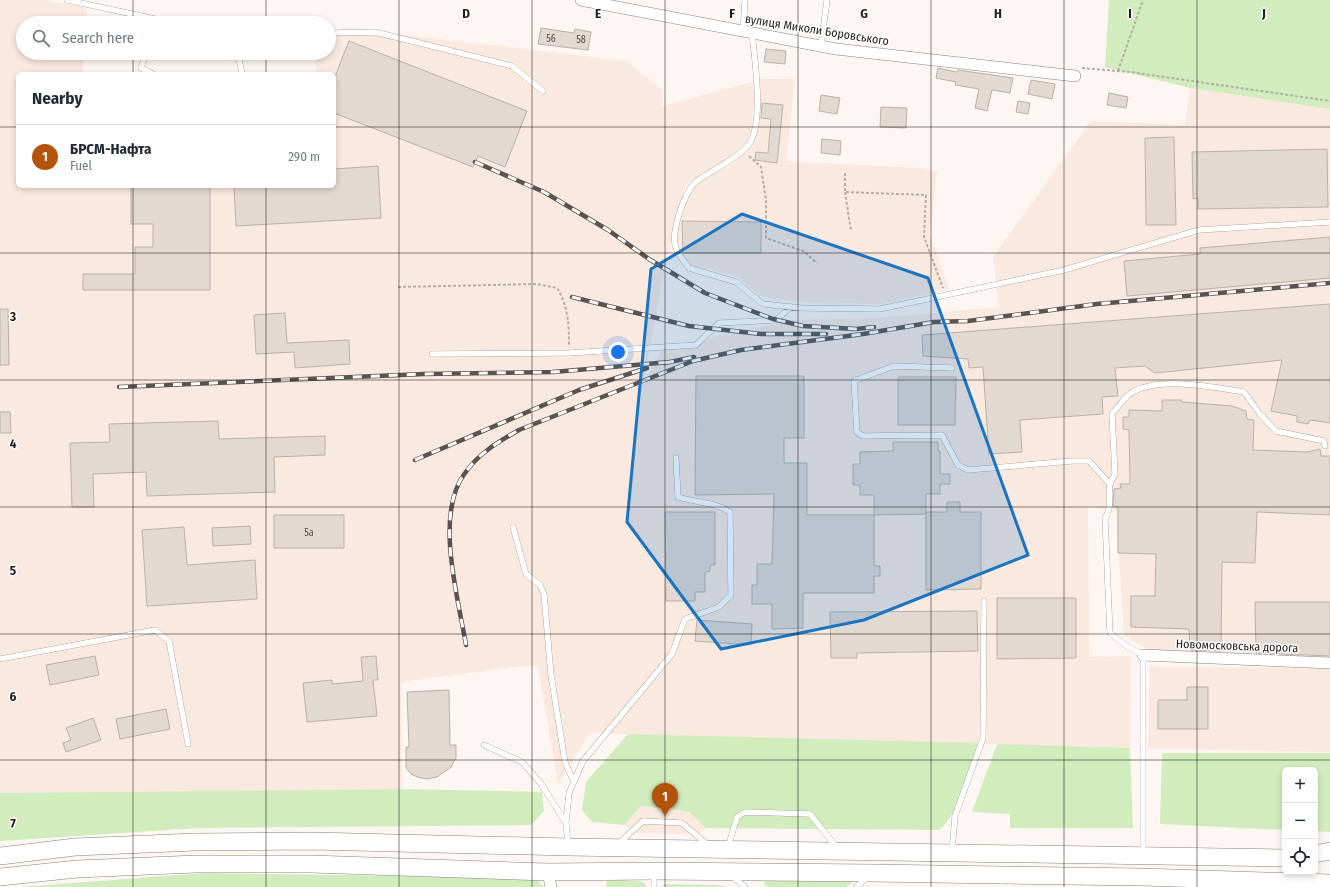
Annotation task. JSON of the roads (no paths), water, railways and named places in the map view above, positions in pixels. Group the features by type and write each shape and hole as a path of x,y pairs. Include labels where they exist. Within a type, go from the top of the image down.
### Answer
{"main road":[{"path":"0,856 75,847 196,842 312,841 951,854 1282,858"},
{"path":"1318,853 1330,851"},
{"path":"1318,858 1330,859"},
{"path":"0,877 77,869 204,864 312,864 549,880 654,879 727,872 1142,877 1325,884"}],"street":[{"name":"вулиця Миколи Боровського","path":"581,0 821,46 1075,76"},
{"name":"Новомосковська дорога","path":"1143,655 1330,663"}],"lane":[{"path":"67,0 134,16"},
{"path":"746,0 748,33 758,80 755,128 750,143 728,162 696,181 686,195 675,234 676,248 689,268 736,282 763,304 791,307 880,309 1064,270 1199,230 1330,222"},
{"path":"821,46 827,0"},
{"path":"336,32 375,32 512,66 543,92"},
{"path":"140,71 144,60"},
{"path":"239,60 242,72"},
{"path":"432,354 569,353 696,345 719,323 776,320 791,307"},
{"path":"952,368 894,366 854,381 857,432 863,436 942,435 958,465 968,470 1072,461 1089,461 1109,483"},
{"path":"1143,857 1143,655 1125,645 1110,633 1105,518 1110,512 1109,483 1115,475 1112,414 1130,394 1144,387 1186,384 1244,392 1260,414 1276,431 1324,441 1325,446"},
{"path":"568,847 566,823 569,793 583,761 672,654 685,619 719,607 731,595 730,512 718,505 691,502 678,497 676,458"},
{"path":"513,527 526,574 540,585 544,594 551,675 565,762 574,782"},
{"path":"951,854 955,816 983,738 984,601"},
{"path":"0,659 155,630 169,641 188,744"},
{"path":"484,745 522,762 542,785 566,823"},
{"path":"614,848 643,821 682,823 720,849 737,817 741,814 805,813 814,817 839,852"},
{"path":"727,872 745,887"},
{"path":"856,887 872,873"}],"railway":[{"path":"475,162 544,192 608,230 649,259 705,293 773,319 803,326 856,329 874,327"},
{"path":"466,645 451,556 451,510 456,490 470,466 496,444 519,430 693,361 741,350 863,334 934,322 968,321 1097,304 1330,283"},
{"path":"572,297 689,326 761,334 826,334"},
{"path":"665,363 694,357"},
{"path":"119,387 424,374 553,372 670,362"},
{"path":"415,460 579,390 647,368"}],"place":[{"name":"БРСМ-Нафта","path":"665,816"}]}
